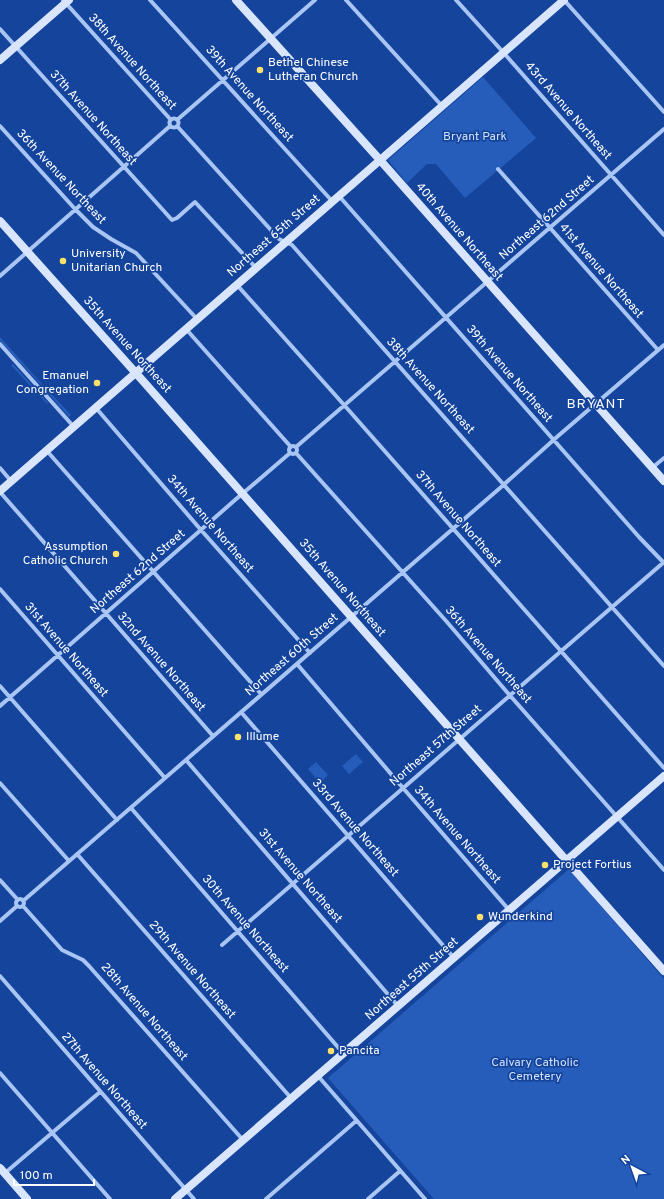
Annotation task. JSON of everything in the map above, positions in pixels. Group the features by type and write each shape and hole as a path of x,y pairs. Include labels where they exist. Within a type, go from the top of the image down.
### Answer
{"main road":[{"name":"40th Avenue Northeast","path":"236,0 380,160 664,481"},
{"name":"Northeast 65th Street","path":"0,491 564,0"},
{"path":"0,60 66,1"},
{"name":"35th Avenue Northeast","path":"0,222 136,373 664,971"},
{"name":"Northeast 55th Street","path":"175,1199 664,776"},
{"path":"2,1171 27,1199"}],"street":[{"name":"39th Avenue Northeast","path":"150,0 446,318 664,563"},
{"path":"0,276 170,126 169,123 171,120 177,120 315,0"},
{"path":"346,0 442,106"},
{"name":"43rd Avenue Northeast","path":"456,0 504,52 664,235"},
{"path":"564,0 664,112"},
{"name":"38th Avenue Northeast","path":"66,1 171,120"},
{"name":"37th Avenue Northeast","path":"0,29 172,220 177,218 195,202 256,268"},
{"path":"170,126 173,128 177,126 177,120"},
{"name":"36th Avenue Northeast","path":"0,126 75,209 101,234 136,253 197,319"},
{"name":"38th Avenue Northeast","path":"177,126 279,240 292,245 664,666"},
{"name":"Northeast 62nd Street","path":"296,447 664,129"},
{"name":"41st Avenue Northeast","path":"498,169 658,350"},
{"name":"37th Avenue Northeast","path":"237,285 664,768"},
{"path":"186,329 291,447 296,447 298,450 296,453 290,453 289,450 291,447"},
{"path":"0,344 74,427"},
{"name":"Northeast 60th Street","path":"23,901 664,345"},
{"name":"34th Avenue Northeast","path":"96,408 310,653"},
{"path":"47,451 261,694"},
{"name":"Northeast 62nd Street","path":"0,706 290,453"},
{"name":"36th Avenue Northeast","path":"296,453 664,870"},
{"path":"652,468 664,458"},
{"path":"0,468 12,481"},
{"name":"32nd Avenue Northeast","path":"0,491 213,736"},
{"name":"Northeast 57th Street","path":"222,945 664,563"},
{"name":"31st Avenue Northeast","path":"0,590 165,778"},
{"name":"34th Avenue Northeast","path":"297,664 510,910"},
{"path":"0,686 116,820"},
{"name":"33rd Avenue Northeast","path":"241,712 454,958"},
{"name":"31st Avenue Northeast","path":"186,760 399,1006"},
{"path":"0,783 69,861"},
{"name":"30th Avenue Northeast","path":"131,808 344,1053"},
{"name":"29th Avenue Northeast","path":"77,854 292,1098"},
{"path":"0,880 18,900 23,901 24,904 20,907 17,906 0,921"},
{"path":"17,906 16,903 18,900"},
{"name":"28th Avenue Northeast","path":"23,906 62,950 83,960 89,966 243,1140"},
{"name":"27th Avenue Northeast","path":"0,976 194,1199"},
{"path":"0,1073 110,1199"},
{"path":"318,1076 425,1199"},
{"path":"2,1171 52,1133 100,1092"},
{"path":"266,1199 356,1121"},
{"path":"368,1199 400,1171"}],"green space":[{"name":"Bryant Park","path":"483,77 536,138 465,198 436,164 427,164 407,183 388,160"},
{"path":"0,337 42,384 41,385 0,341"},
{"path":"13,364 48,403 47,404 11,365"},
{"path":"43,385 71,415 69,417 42,386"},
{"path":"356,754 363,762 349,774 342,766"},
{"path":"316,762 328,775 320,783 308,769"},
{"name":"Calvary Catholic Cemetery","path":"569,869 664,979 664,1199 434,1199 328,1078"}],"place":[{"name":"Bethel Chinese Lutheran Church","path":"260,70"},
{"name":"University Unitarian Church","path":"63,261"},
{"name":"Emanuel Congregation","path":"97,383"},
{"name":"Assumption Catholic Church","path":"116,554"},
{"name":"Illume","path":"238,737"},
{"name":"Project Fortius","path":"545,865"},
{"name":"Wunderkind","path":"480,917"},
{"name":"Pancita","path":"331,1051"}],"district":[{"name":"BRYANT","path":"596,404"}]}
